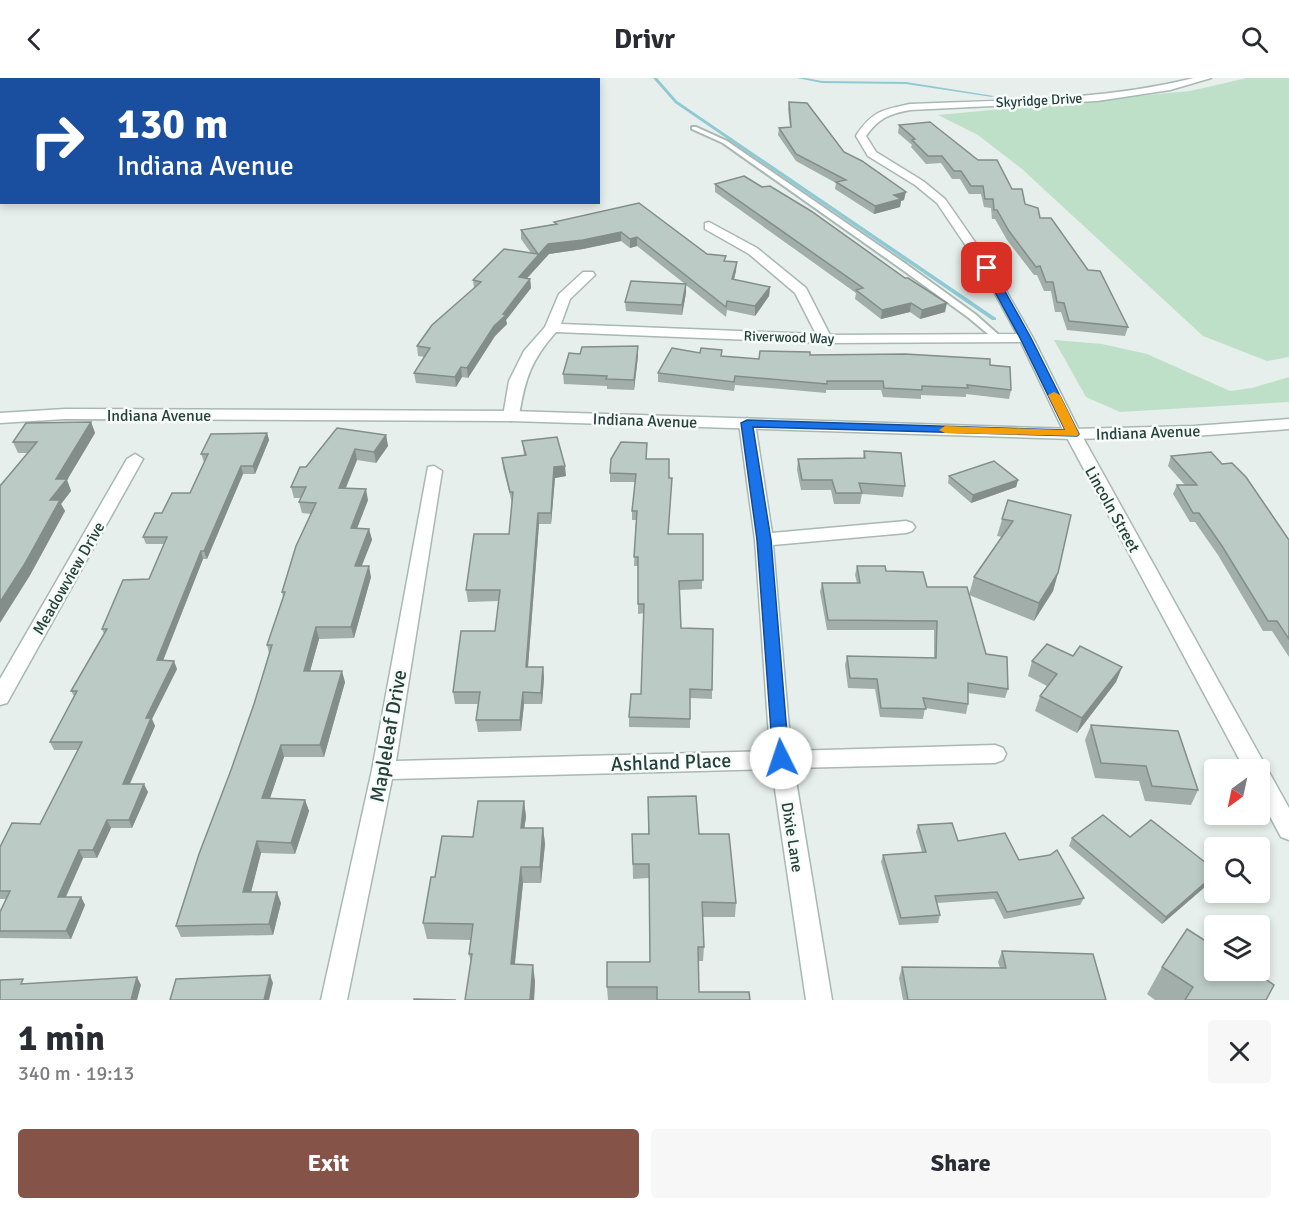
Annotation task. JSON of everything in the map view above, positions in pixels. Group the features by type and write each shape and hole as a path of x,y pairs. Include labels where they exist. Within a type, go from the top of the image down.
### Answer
{"street":[{"name":"Skyridge Drive","path":"872,120 891,111 910,107 1047,102 1165,87 1206,78"},
{"name":"Lincoln Street","path":"872,120 861,136 872,154 919,183 941,201 987,268 1026,338 1072,434 1250,759"},
{"path":"709,226 753,251 801,291 825,339"},
{"path":"511,416 517,381 531,351 552,328 564,297 588,275"},
{"name":"Riverwood Way","path":"552,328 825,339 1026,338"},
{"name":"Indiana Avenue","path":"0,418 64,414 511,416 1072,434 1194,431 1289,424"},
{"name":"Dixie Lane","path":"747,423 764,540 781,758 819,1000"},
{"name":"Meadowview Drive","path":"0,697 135,459"},
{"name":"Mapleleaf Drive","path":"334,1000 383,770 434,471"},
{"path":"764,540 906,527"},
{"name":"Ashland Place","path":"383,770 995,754"},
{"path":"1270,795 1289,830"}],"lane":[{"path":"694,128 725,142 972,316 997,337"}],"green space":[{"path":"1247,78 1289,78 1289,357 1267,361 1203,336 1022,169 978,135 938,115 1190,91"},
{"path":"1054,340 1102,344 1147,354 1230,391 1252,388 1289,377 1289,402 1120,412 1086,397"}],"building":[{"path":"789,102 807,103 844,152 862,161 906,192 894,195 901,199 875,206 836,182 846,180 796,154 779,128 791,127"},
{"path":"930,122 978,160 997,160 1012,189 1022,189 1025,204 1038,208 1040,218 1051,218 1088,270 1100,271 1128,327 1069,321 1064,303 1057,302 1053,282 1046,282 1040,266 1036,267 1009,231 997,210 994,210 993,199 985,199 983,186 971,186 961,171 954,171 942,156 928,156 912,140 915,139 899,125"},
{"path":"744,176 762,187 770,186 811,211 905,278 947,303 922,310 911,303 882,310 856,290 863,288 715,184"},
{"path":"639,203 707,254 726,256 724,261 737,262 732,279 770,287 755,306 727,301 726,307 637,237 630,239 621,232 548,244 519,277 530,279 503,314 506,315 494,326 467,368 461,367 455,377 414,373 430,348 417,346 432,325 481,282 473,280 504,249 538,254 521,230 557,224 554,222"},
{"path":"631,281 686,284 682,305 625,302"},
{"path":"638,346 634,380 563,374 569,353 580,354 582,347"},
{"path":"672,348 700,353 701,348 722,350 721,356 759,359 760,351 810,352 810,355 905,354 990,359 990,365 1010,367 1011,390 967,385 968,388 922,386 922,390 884,388 883,381 827,381 827,384 735,376 734,382 658,373"},
{"path":"91,422 56,479 67,479 50,500 60,500 24,565 0,602 0,486 37,442 13,442 26,423"},
{"path":"337,428 386,435 374,452 355,449 339,488 366,489 351,528 369,529 355,566 369,566 351,627 316,627 304,671 342,671 320,745 281,745 262,798 305,800 291,843 257,841 243,892 277,892 269,924 176,926 199,854 254,704 272,645 267,645 285,592 282,592 296,546 316,503 299,502 306,487 291,487 300,467 306,467"},
{"path":"267,433 253,466 241,466 204,551 201,551 157,660 174,661 146,718 151,718 123,784 144,784 129,820 107,820 93,850 79,850 58,897 81,897 66,931 0,931 0,912 10,891 0,891 0,847 12,823 40,824 82,742 50,742 77,691 71,691 107,629 102,629 123,580 149,579 167,537 143,537 155,513 162,513 172,493 190,493 208,454 201,454 211,434"},
{"path":"557,437 565,466 554,467 551,513 538,513 526,667 543,667 541,693 523,692 520,720 476,720 480,692 453,692 461,631 495,631 500,590 466,590 474,534 509,534 513,492 510,492 502,458 526,455 522,441"},
{"path":"621,442 647,443 646,459 669,459 669,478 672,478 668,534 703,534 703,580 679,581 681,628 713,629 712,690 690,689 690,719 629,717 631,694 641,694 644,604 638,604 638,557 634,557 637,511 632,511 636,474 610,473 611,459"},
{"path":"864,451 901,453 905,486 859,483 862,493 836,493 832,480 802,480 798,459 865,458"},
{"path":"1211,452 1222,464 1232,463 1246,477 1289,540 1289,639 1277,621 1268,621 1222,546 1199,513 1193,513 1177,485 1197,485 1171,456"},
{"path":"994,461 1018,480 973,495 949,476"},
{"path":"1008,500 1071,515 1058,573 1039,603 974,577 1013,521 1002,519"},
{"path":"857,566 885,566 886,571 923,572 927,587 967,587 986,654 1007,657 1008,689 968,683 968,704 923,698 926,709 881,708 877,679 850,678 847,656 936,658 937,621 828,620 822,583 860,583"},
{"path":"1047,644 1073,656 1080,646 1122,667 1082,718 1040,696 1057,674 1032,661"},
{"path":"1091,725 1178,731 1198,790 1152,786 1146,766 1101,763"},
{"path":"696,796 699,834 729,834 736,903 702,902 704,947 698,947 699,992 749,992 750,1000 657,1000 657,987 607,987 607,962 650,962 649,864 633,864 632,834 649,834 648,797"},
{"path":"478,801 524,801 521,828 543,828 540,867 521,867 511,964 533,965 530,1000 465,1000 472,954 469,954 473,924 423,923 431,877 435,877 442,836 473,837"},
{"path":"1103,815 1130,837 1151,820 1204,861 1204,884 1166,917 1072,838"},
{"path":"952,823 958,841 1005,833 1019,860 1050,855 1057,850 1084,898 1007,912 997,892 935,896 940,915 901,918 883,855 926,852 918,825"},
{"path":"1187,929 1204,940 1204,981 1268,981 1274,985 1266,1000 1185,1000 1193,987 1162,967"},
{"path":"1002,951 1093,954 1106,1000 908,1000 902,967 1006,968"},
{"path":"270,975 264,1000 170,1000 176,979"},
{"path":"137,977 131,1000 0,1000 0,980 23,979 21,984"}],"waterway":[{"path":"655,78 676,102 994,319"},
{"path":"799,78 822,82 906,83 992,96"}],"slow traffic":[{"path":"945,430 1072,434 1054,395"}],"route":[{"path":"781,758 764,540 747,423 1072,434 1026,338 987,268"}]}
